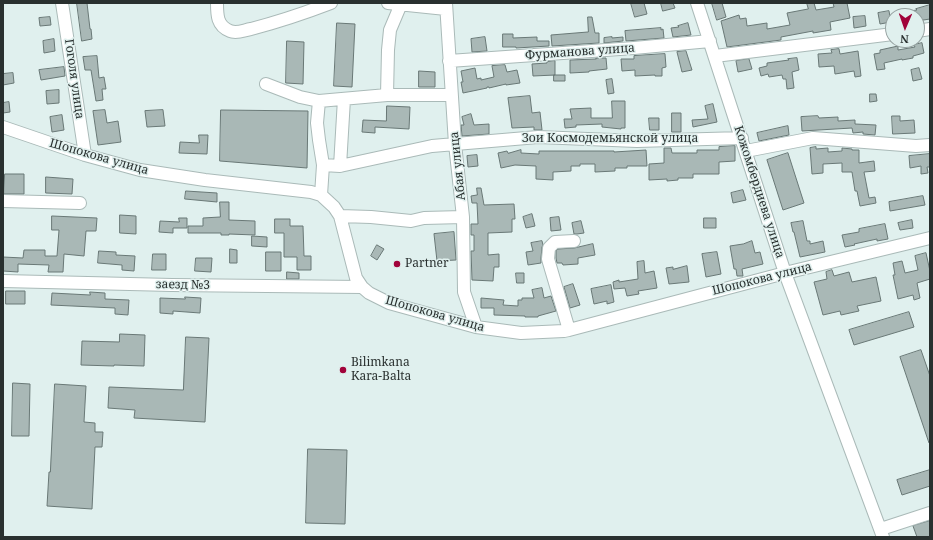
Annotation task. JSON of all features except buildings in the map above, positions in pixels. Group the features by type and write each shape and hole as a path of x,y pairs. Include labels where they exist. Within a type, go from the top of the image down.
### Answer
{"street":[{"name":"Гоголя улица","path":"62,3 85,155"},
{"path":"217,3 220,25 234,33 272,24 303,8 331,3"},
{"path":"388,3 446,6"},
{"name":"Кожомбердиева улица","path":"698,3 785,273 882,533"},
{"path":"387,95 390,30 401,4"},
{"name":"Абая улица","path":"446,6 451,95 463,217 464,292 476,327"},
{"path":"715,56 885,35"},
{"name":"Фурманова улица","path":"449,61 710,41"},
{"path":"266,84 319,102 387,95 451,95"},
{"path":"340,166 344,99"},
{"path":"319,102 317,123 323,166 321,195"},
{"name":"Шопокова улица","path":"3,127 85,155 140,170 205,180 311,192 321,195 334,207 340,216 356,278 369,293 389,303 476,327 521,333 569,330 785,273 930,238"},
{"name":"Зои Космодемьянской улица","path":"323,166 340,166 432,146 538,137 637,140 742,138"},
{"path":"746,151 813,138 916,146 930,145"},
{"path":"3,201 80,203"},
{"path":"340,216 372,216 411,221 424,218 463,217"},
{"path":"569,330 548,259 549,248 554,242 574,241"},
{"name":"заезд №3","path":"3,282 164,285 362,286"},
{"path":"882,533 930,513"}],"place":[{"name":"Partner","path":"397,264"},
{"name":"Bilimkana Kara-Balta","path":"343,370"}]}
